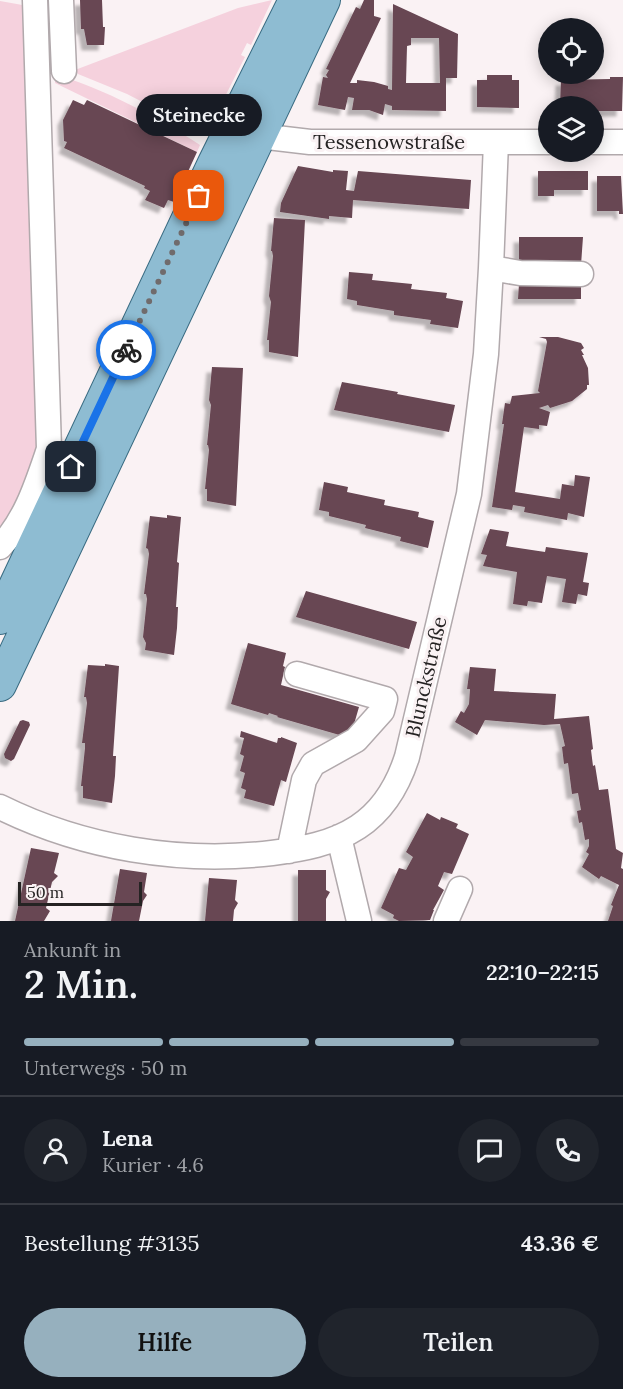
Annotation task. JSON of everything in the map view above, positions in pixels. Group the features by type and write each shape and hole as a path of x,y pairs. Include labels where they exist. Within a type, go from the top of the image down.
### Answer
{"main road":[{"path":"0,685 245,132 295,0"},
{"path":"0,618 245,132 324,0"}],"street":[{"path":"0,547 10,537 31,501 49,449 35,0"},
{"path":"61,0 64,71"},
{"name":"Tessenowstraße","path":"245,132 310,142 538,142"},
{"name":"Blunckstraße","path":"0,807 23,819 86,839 134,850 184,856 258,855 315,846 339,837 367,820 390,796 400,777 416,722 469,494 486,354 496,142"},
{"path":"604,142 623,142"},
{"path":"491,268 520,273 581,274"},
{"path":"289,851 304,780 313,764 356,740 382,711 385,699 297,674"},
{"path":"382,711 416,722"},
{"path":"339,837 359,921"},
{"path":"446,921 460,889"}],"shaded area":[{"path":"272,0 251,45 247,43 241,55 245,57 205,136 199,135 127,94 78,74 75,70 238,8"},
{"path":"0,1 28,6 41,450 21,505 0,534"},
{"path":"55,74 112,96 148,114 200,145 197,152 55,83"}],"building":[{"path":"80,0 102,0 104,45 87,45 84,29 81,29"},
{"path":"364,0 374,0 374,16 381,18 350,83 357,83 357,80 374,82 388,86 388,89 392,90 393,4 458,34 457,78 446,78 446,111 392,110 392,106 385,104 383,115 369,110 352,110 354,98 348,97 345,110 318,105 323,77 328,78 326,75 329,70 326,69 356,7 360,9","holes":["411,38 439,38 440,83 406,83 407,46 411,45"]},
{"path":"487,75 512,75 512,80 519,80 519,108 477,107 477,80 487,80"},
{"path":"610,77 623,77 622,111 604,111 604,96 560,96 561,84 604,84 604,79 610,79"},
{"path":"73,100 84,105 87,100 197,152 174,202 168,200 164,208 145,200 150,191 144,188 145,186 64,148 67,142 64,141 63,120"},
{"path":"298,166 333,172 333,170 348,171 346,190 354,191 358,171 471,180 469,209 353,200 352,218 329,216 329,219 280,212 281,203"},
{"path":"538,171 588,171 588,190 554,190 554,196 538,196"},
{"path":"597,176 621,176 623,214 619,214 619,211 597,211"},
{"path":"274,218 305,220 298,357 269,352 269,340 267,340 271,302 269,296"},
{"path":"519,237 583,237 581,265 519,265"},
{"path":"349,272 373,274 372,280 412,284 411,289 447,293 446,298 463,301 458,328 430,324 431,320 394,315 394,311 357,305 357,301 347,299"},
{"path":"519,284 581,285 581,299 518,299"},
{"path":"539,337 558,337 581,343 584,348 581,350 584,355 582,355 588,368 589,385 572,401 550,408 548,405 539,408 550,412 547,426 539,425 539,429 524,427 515,492 560,499 562,484 574,486 575,475 590,477 584,517 568,513 567,520 524,512 525,507 513,505 512,510 492,507 505,403 510,404 512,396 540,393 538,391 547,342 546,339"},
{"path":"212,367 243,368 236,506 207,501 207,489 205,489"},
{"path":"342,382 455,405 449,432 334,410"},
{"path":"324,482 348,487 347,492 385,500 384,505 419,512 418,517 434,521 428,548 400,541 401,537 365,528 366,525 329,516 329,512 319,510"},
{"path":"167,515 181,517 174,655 145,650 146,643 143,637 147,599 144,594 149,554 146,548 150,516 167,518"},
{"path":"490,529 509,532 506,546 545,552 546,547 588,553 583,582 589,583 587,596 578,594 576,604 562,602 566,579 547,576 542,603 528,601 527,606 513,604 517,572 483,566 487,555 481,554"},
{"path":"306,591 417,622 409,649 296,617"},
{"path":"248,643 286,653 281,685 359,707 350,738 231,704"},
{"path":"105,664 119,666 112,803 83,798 83,786 81,786 85,748 85,743 82,743 87,703 84,697 88,665 105,666"},
{"path":"470,667 496,669 494,691 556,694 554,719 589,716 593,766 595,765 599,790 608,789 616,849 623,853 621,868 623,869 623,921 608,921 613,906 611,905 619,885 601,876 599,879 582,867 589,854 586,852 589,839 585,840 582,822 579,823 577,811 581,810 578,793 572,794 568,763 564,764 562,747 565,746 560,724 544,725 485,720 477,735 455,722 461,711 464,713 469,704 470,689 467,689"},
{"path":"20,721 29,722 30,725 11,761 5,758 4,754"},
{"path":"241,731 277,743 278,738 281,737 297,743 286,782 281,780 274,806 244,798 246,790 241,788 245,773 240,771 244,756 240,754 244,738 240,737"},
{"path":"427,813 440,820 441,817 458,824 456,828 469,834 452,874 444,872 438,886 444,890 430,920 399,921 393,918 394,915 381,908 399,868 406,870 413,857 406,852"},
{"path":"31,848 59,853 54,873 58,876 52,882 46,908 50,911 44,921 15,921"},
{"path":"120,869 147,873 144,892 147,895 143,901 139,921 111,921"},
{"path":"298,870 326,870 326,890 330,892 326,899 326,921 298,921"},
{"path":"209,878 237,880 235,900 238,903 234,910 233,921 205,921"}],"way so far":[{"path":"126,350 199,196"}],"place":[{"name":"Steinecke","path":"199,196"}],"route":[{"path":"71,467 126,350"}]}
